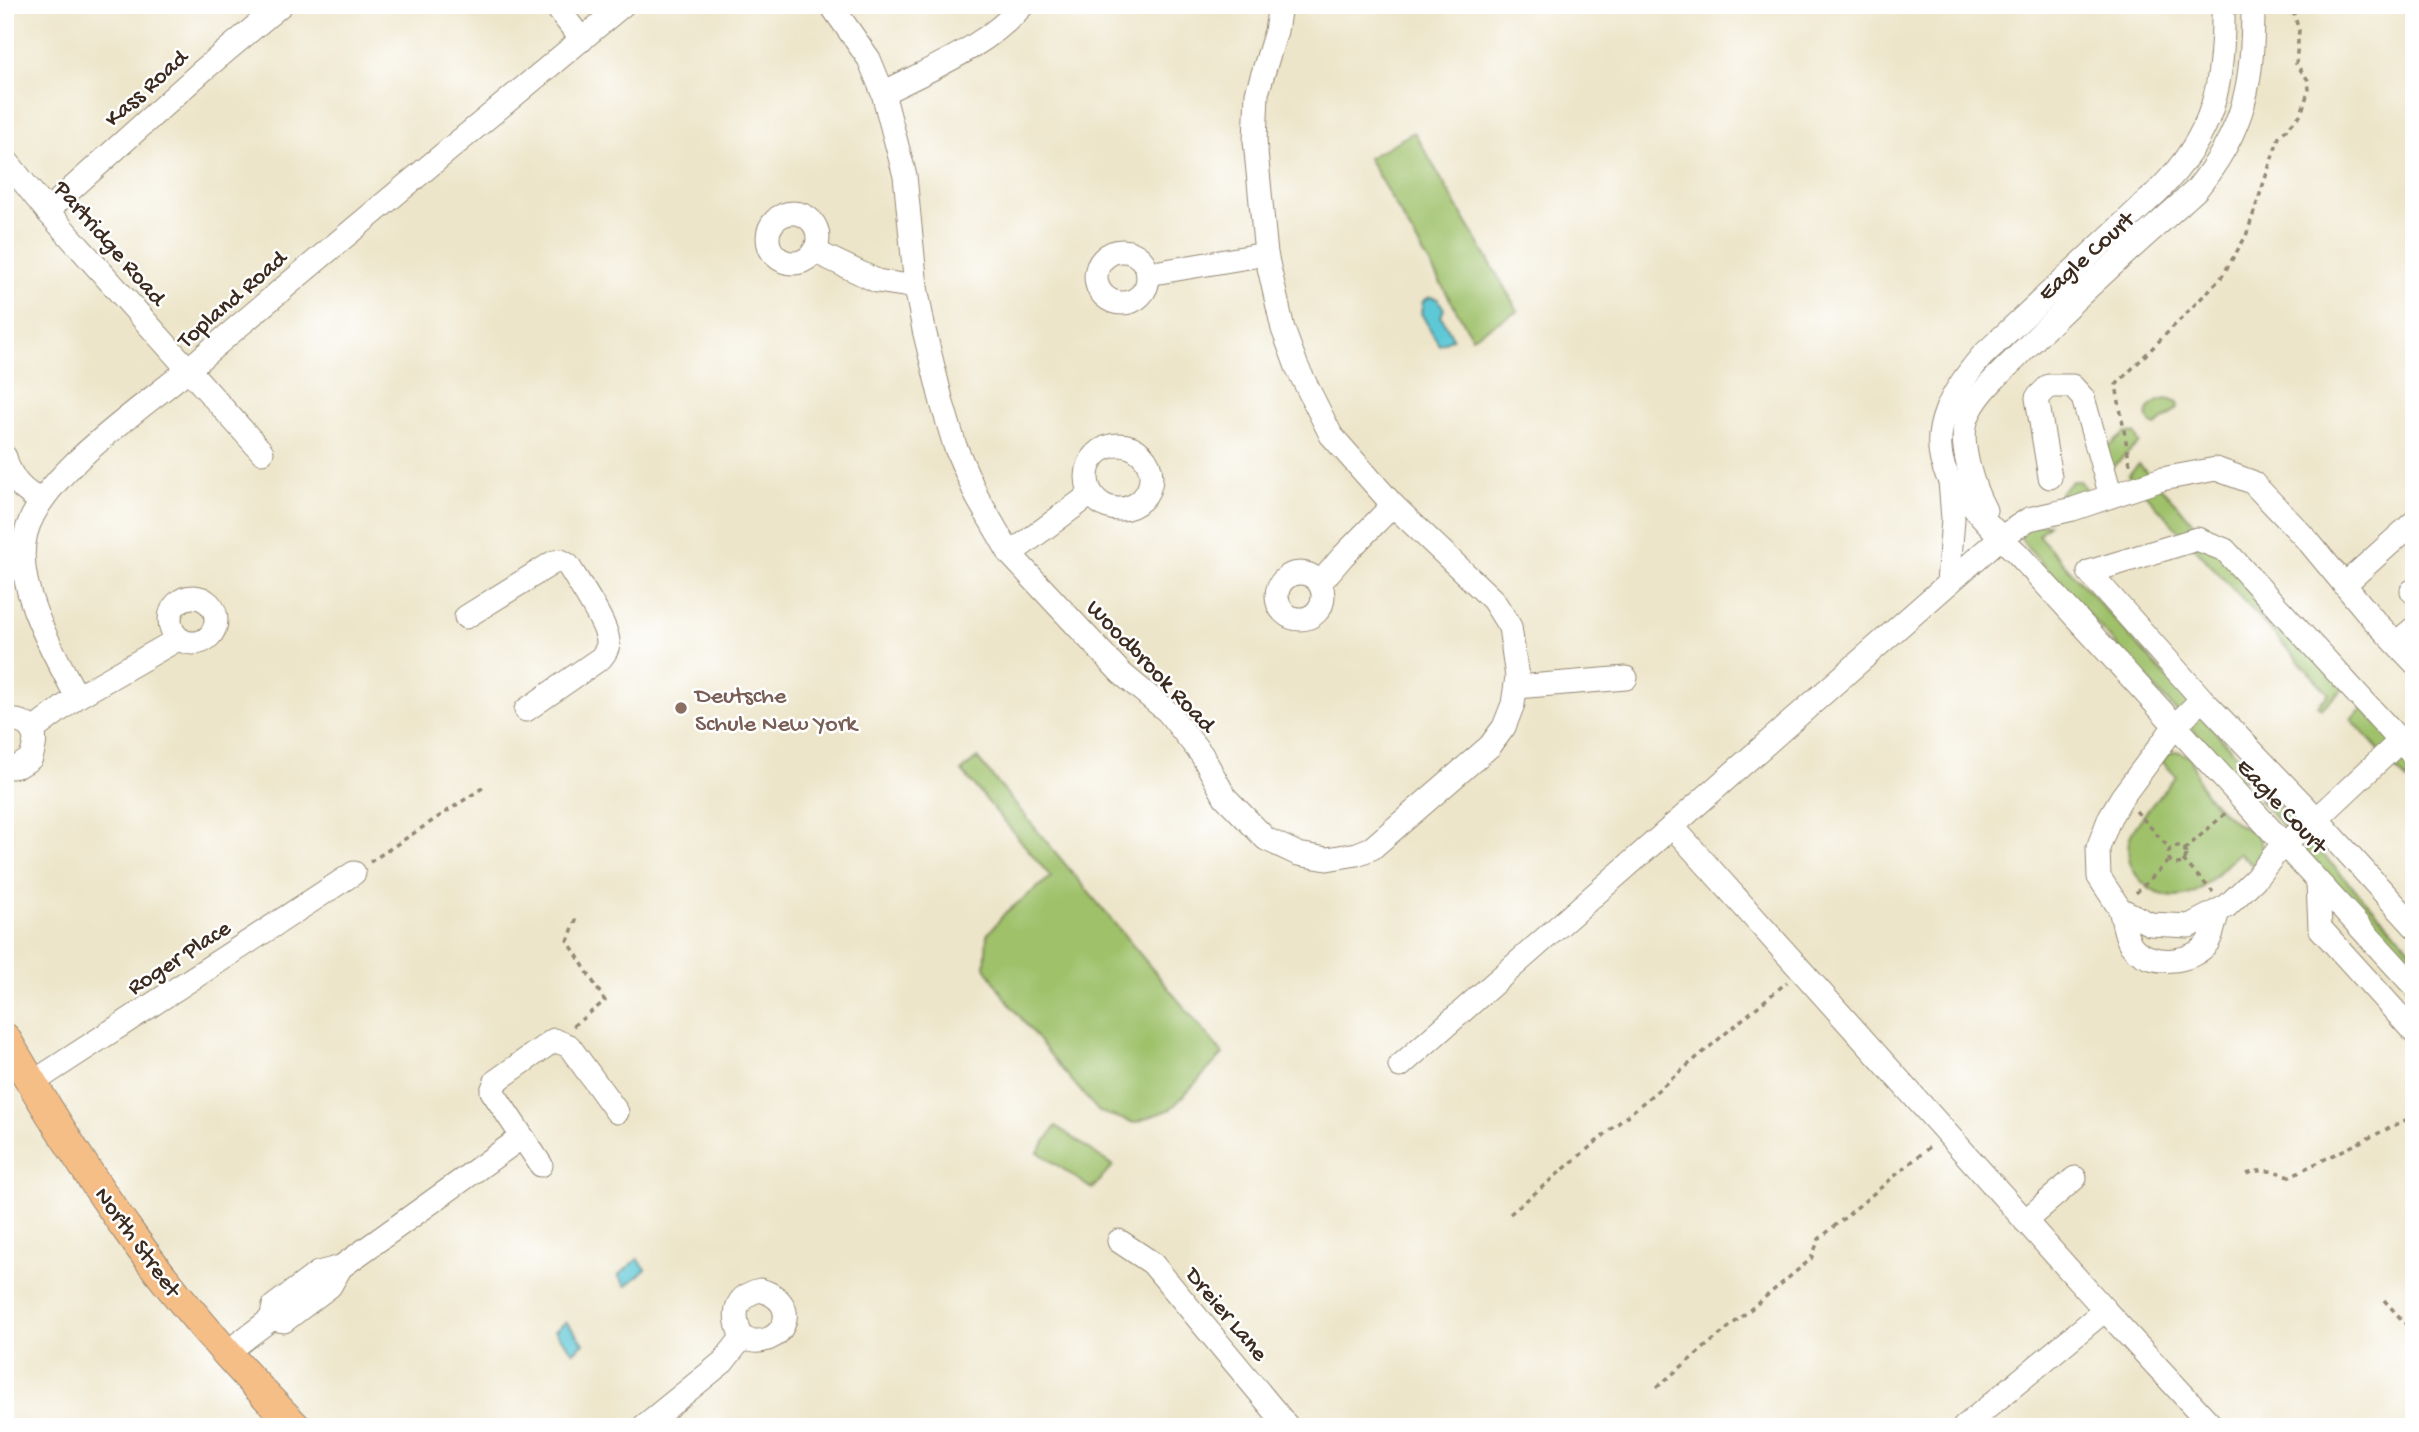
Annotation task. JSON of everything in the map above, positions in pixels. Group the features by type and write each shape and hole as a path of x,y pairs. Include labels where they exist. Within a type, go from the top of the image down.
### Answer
{"main road":[{"name":"North Street","path":"5,1038 129,1232 226,1353 296,1427"}],"street":[{"name":"Kass Road","path":"47,211 202,71 282,5"},
{"path":"555,5 582,40"},
{"name":"Topland Road","path":"77,696 37,620 24,554 25,535 31,518 23,495 85,454 623,5"},
{"name":"Woodbrook Road","path":"831,5 869,59 883,93 905,176 916,287 942,403 955,446 977,497 1010,554 1121,673 1168,712 1202,755 1225,797 1266,839 1298,854 1327,859 1357,854 1372,848 1490,746 1504,727 1513,704 1517,677 1510,627 1493,600 1393,505 1331,435 1297,367 1283,329 1266,254 1255,141 1257,93 1276,31 1280,5"},
{"path":"883,93 964,52 989,35 1023,5"},
{"name":"Eagle Court","path":"1948,583 1953,519 1950,480 1940,451 1941,424 1961,381 1982,356 2180,170 2211,112 2220,79 2224,53 2223,5"},
{"name":"Eagle Court","path":"2000,538 1976,493 1967,459 1966,421 1977,398 2053,319 2196,190 2214,166 2229,143 2243,109 2251,72 2253,5"},
{"name":"Partridge Road","path":"5,159 47,211 262,452"},
{"path":"814,251 877,281 916,287"},
{"path":"1148,274 1266,254"},
{"path":"2050,477 2037,398 2049,386 2072,386 2083,398 2111,496"},
{"path":"5,457 23,495"},
{"path":"1400,1066 1948,583 2000,538 2029,519 2073,509 2162,479 2217,469 2252,482 2309,542 2414,662"},
{"name":"Eagle Court","path":"1950,480 2000,538 2017,553 2414,986"},
{"path":"1010,554 1091,494"},
{"path":"1320,583 1393,505"},
{"path":"2344,584 2414,522"},
{"path":"2120,909 2150,924 2189,926 2222,909 2256,878 2283,844 2317,819 2407,748 2225,550 2197,539 2089,572 2202,699 2317,819 2414,926"},
{"path":"466,617 554,562 561,561 568,565 606,629 607,650 601,658 526,710"},
{"path":"2396,643 2414,628"},
{"path":"32,731 77,696 177,639"},
{"path":"1516,687 1626,678"},
{"path":"2202,699 2175,726 2110,817 2098,848 2099,877 2120,909 2130,944 2143,957 2165,961 2191,956 2207,942 2222,909"},
{"path":"5,722 19,721 32,731 35,737 31,758 15,767 5,765"},
{"path":"1672,826 2213,1427"},
{"name":"Roger Place","path":"32,1083 354,873"},
{"path":"2319,883 2320,928 2414,1032"},
{"path":"541,1165 492,1091 496,1081 554,1040 569,1046 617,1112"},
{"path":"226,1353 271,1319 284,1321 330,1286 341,1267 522,1137"},
{"path":"2025,1221 2075,1178"},
{"name":"Dreier Lane","path":"1119,1241 1152,1263 1288,1427"},
{"path":"1964,1427 2105,1310"},
{"path":"643,1427 723,1362 742,1339"}],"path":[{"path":"2130,464 2116,385 2221,278 2246,236 2279,137 2301,114 2309,89 2308,80 2295,64 2300,30 2291,5"},
{"path":"354,873 484,787"},
{"path":"2122,797 2170,849"},
{"path":"2184,849 2242,799"},
{"path":"2175,846 2184,849 2186,855 2183,860 2175,863 2170,860 2170,849 2175,846"},
{"path":"2120,909 2170,860"},
{"path":"2183,860 2222,909"},
{"path":"554,1040 605,1001 568,941 577,917"},
{"path":"1510,1214 1801,970"},
{"path":"2247,1174 2270,1170 2290,1176 2414,1116"},
{"path":"1657,1387 1811,1259 1819,1238 1947,1133"},
{"path":"2384,1300 2414,1333"}],"green space":[{"path":"1414,132 1518,311 1472,337 1368,158"},
{"path":"2169,399 2177,403 2178,408 2156,426 2151,424 2147,416 2152,406"},
{"path":"2125,433 2135,434 2139,443 2110,469 2097,457"},
{"path":"2139,464 2342,683 2353,673 2357,676 2321,709 2318,705 2329,694 2128,475"},
{"path":"2072,481 2079,481 2086,488 2064,508 2058,501 2061,491"},
{"path":"2023,523 2049,524 2038,535 2249,769 2250,776 2244,780 2237,778 2025,545 2021,538"},
{"path":"2363,708 2414,763 2414,789 2351,719"},
{"path":"2177,751 2189,756 2199,782 2209,798 2232,820 2257,833 2263,849 2260,858 2252,865 2239,853 2205,885 2180,897 2155,892 2145,884 2130,863 2128,850 2130,837 2138,823 2176,776 2162,761 2169,753"},
{"path":"977,758 1223,1054 1171,1109 1134,1123 1099,1112 1004,997 985,967 987,935 1005,913 1051,877 962,771"},
{"path":"2264,790 2296,825 2284,828 2260,801"},
{"path":"2311,842 2414,952 2414,969 2306,854 2305,847"},
{"path":"1056,1126 1113,1166 1092,1189 1038,1152"}],"water":[{"path":"1430,297 1438,299 1444,309 1441,316 1453,338 1439,345 1421,313 1423,301"},
{"path":"638,1259 646,1269 626,1286 618,1276"},
{"path":"566,1322 584,1343 573,1352 555,1331"}],"place":[{"name":"Deutsche Schule New York","path":"681,708"}]}
